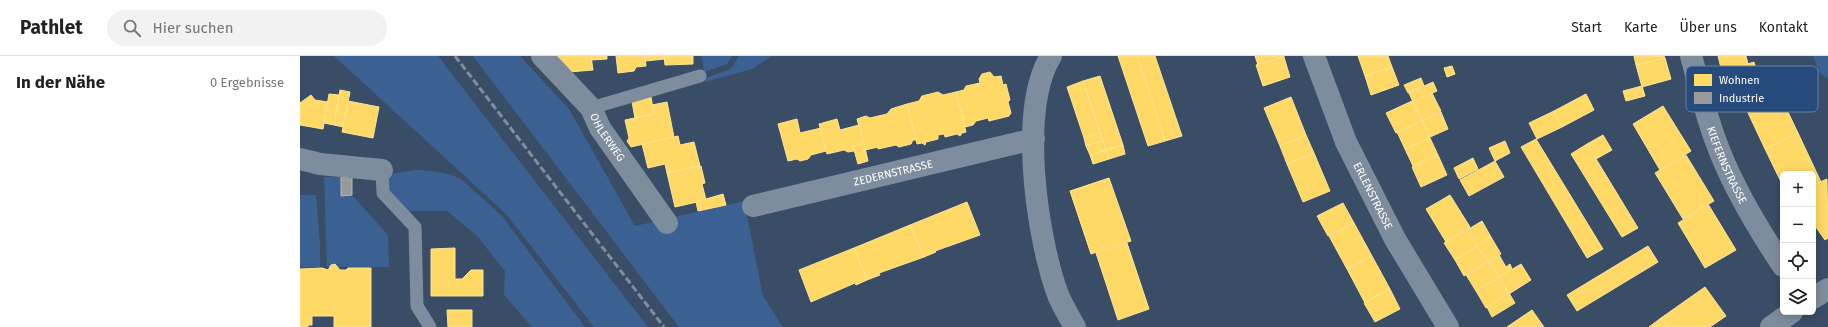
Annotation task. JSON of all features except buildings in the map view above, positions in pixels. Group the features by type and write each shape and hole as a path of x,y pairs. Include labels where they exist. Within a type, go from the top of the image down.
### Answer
{"street":[{"name":"OHLERWEG","path":"542,56 591,108 600,128 667,223"},
{"path":"1051,56 1044,67 1035,99 1035,181 1040,232 1057,293 1075,327"},
{"name":"ERLENSTRASSE","path":"1314,56 1346,142 1395,239 1443,325"},
{"name":"KIEFERNSTRASSE","path":"1691,56 1694,66"},
{"name":"KIEFERNSTRASSE","path":"1707,112 1715,139 1726,165 1751,216 1780,261"},
{"name":"ZEDERNSTRASSE","path":"753,206 1034,138"},
{"path":"300,159 320,164 382,170"},
{"path":"1816,296 1828,289"},
{"path":"1770,327 1788,315"}],"lane":[{"path":"591,108 700,76"},
{"path":"382,170 383,193 415,227 417,306 430,327"}],"shaded area":[{"path":"334,56 438,56 648,327 594,327 506,214"},
{"path":"473,56 520,56 569,109 635,226 744,201 763,296 783,327 679,327"},
{"path":"702,56 732,56 727,64 704,72"},
{"path":"739,56 772,56 752,69 705,82 705,78 731,69"},
{"path":"1813,56 1828,56 1828,79 1819,72"},
{"path":"415,170 438,172 461,179 502,216 585,327 532,327 504,295 505,271 477,236 447,211 406,211 387,190 389,174"},
{"path":"324,177 341,177 341,195 352,195 388,235 389,267 338,267 337,264 333,263 327,267"},
{"path":"300,195 316,195 320,243 320,267 300,267"}],"railway":[{"path":"455,56 664,327"}]}
